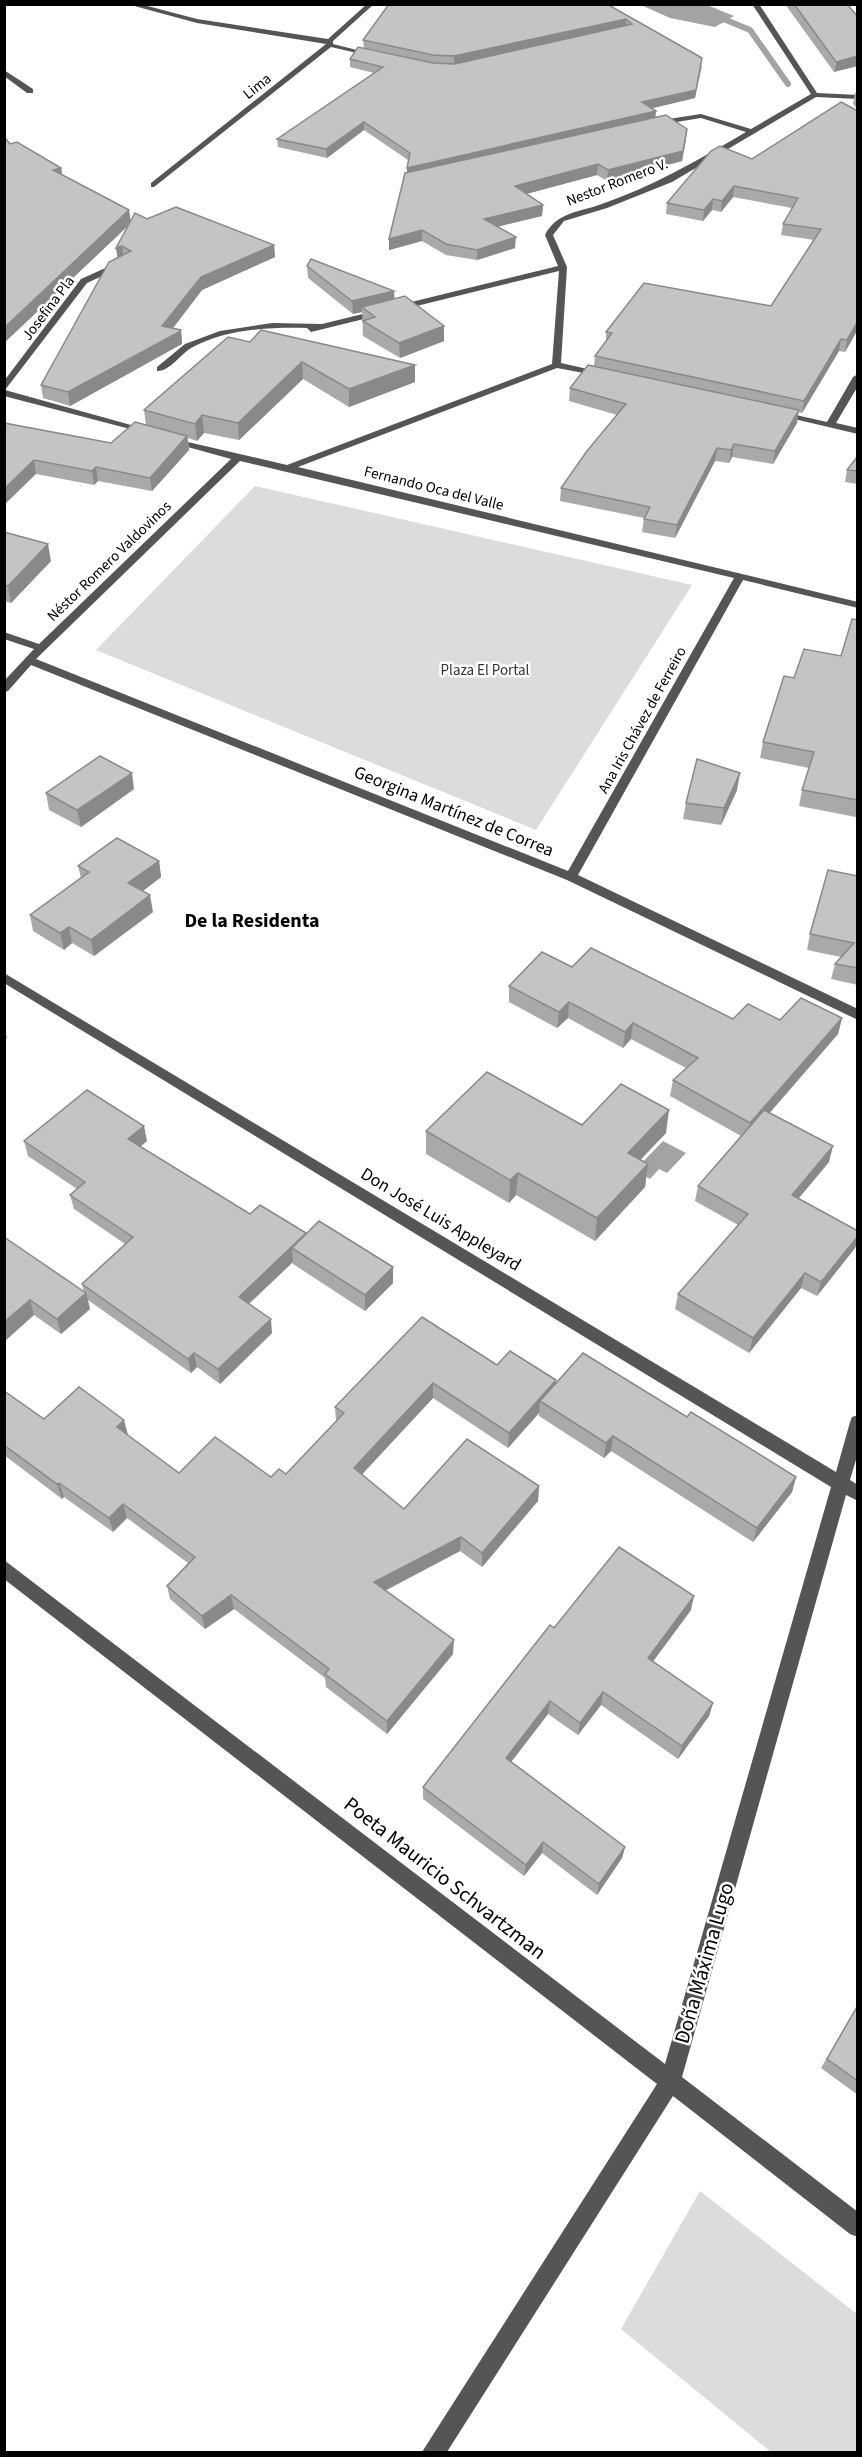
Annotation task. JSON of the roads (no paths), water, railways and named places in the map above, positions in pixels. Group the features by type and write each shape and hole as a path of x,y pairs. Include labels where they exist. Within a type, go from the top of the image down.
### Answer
{"street":[{"path":"130,4 197,21 329,43 387,57"},
{"name":"Lima","path":"154,185 329,43 371,4"},
{"path":"755,4 815,95 858,97"},
{"path":"4,72 30,91"},
{"name":"Nestor Romero V.","path":"556,365 563,267 549,235 553,227 561,219 604,206 669,180 815,95"},
{"path":"638,128 684,117 701,116 753,132"},
{"name":"Josefina Pla","path":"4,388 84,281 126,262"},
{"path":"311,329 563,267"},
{"path":"160,369 191,344 229,332 281,323 324,326"},
{"path":"288,468 556,365 613,377"},
{"path":"830,425 858,377"},
{"name":"Fernando Oca del Valle","path":"4,393 238,458 288,468 858,605"},
{"path":"773,412 858,431"},
{"name":"Néstor Romero Valdovinos","path":"4,689 41,648 238,458"},
{"name":"Ana Iris Chávez de Ferreiro","path":"571,877 739,578"},
{"path":"4,635 41,648"},
{"name":"Georgina Martínez de Correa","path":"29,660 571,877 858,1015"},
{"name":"Don José Luis Appleyard","path":"4,977 858,1494"},
{"name":"Doña Máxima Lugo","path":"434,2452 670,2082 858,1422"},
{"name":"Poeta Mauricio Schvartzman","path":"4,1568 858,2226"}],"waterway":[{"path":"711,18 726,20 750,30 788,84"}],"district":[{"name":"De la Residenta","path":"252,920"}],"park label":[{"name":"Plaza El Portal","path":"485,670"}]}
